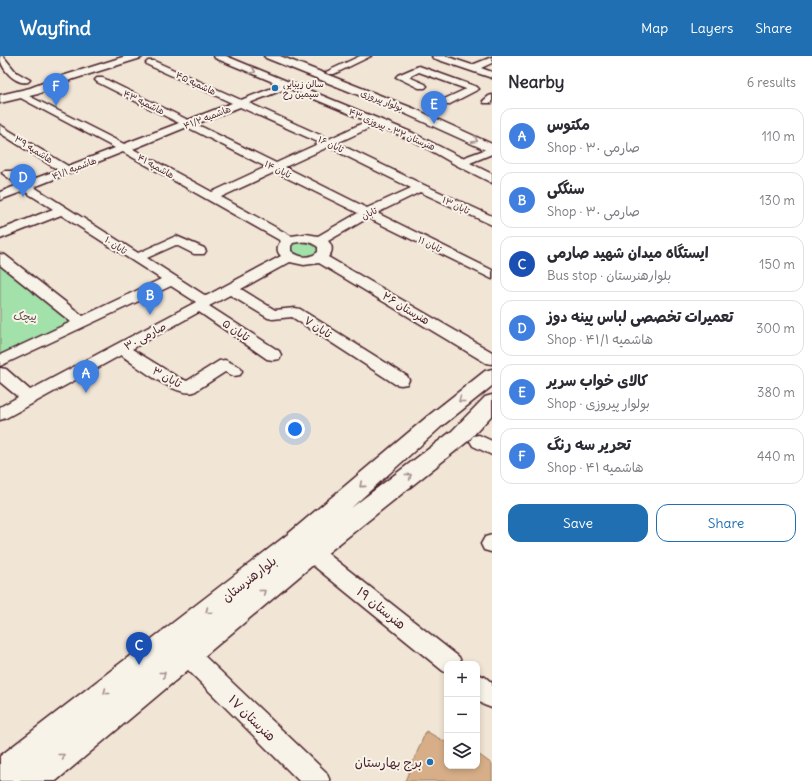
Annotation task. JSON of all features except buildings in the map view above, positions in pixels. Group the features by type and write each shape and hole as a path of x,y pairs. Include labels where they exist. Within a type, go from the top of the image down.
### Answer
{"main road":[{"path":"5,82 54,75 116,56"},
{"path":"0,100 20,95 60,80 136,56"},
{"name":"بولوار پیروزی","path":"270,56 456,130 490,150"},
{"name":"بولوار پیروزی","path":"291,56 429,110 492,138"},
{"path":"27,80 38,82 40,85 38,88"},
{"name":"بلوارهنرستان","path":"0,775 297,541 435,421 492,376"},
{"name":"بلوارهنرستان","path":"32,781 311,552 477,442 492,402"},
{"path":"435,421 477,442"}],"street":[{"name":"هنرستان ۳۲ - پیروزی ۴۳","path":"218,56 438,148 460,163 492,179"},
{"path":"331,72 367,56"},
{"path":"436,56 492,75"},
{"path":"0,58 13,74 27,80"},
{"path":"474,68 492,60"},
{"path":"429,72 453,62"},
{"name":"هاشمیه ۴۵","path":"151,63 240,104"},
{"path":"422,86 401,76 419,69 474,89 444,103"},
{"path":"5,82 13,74"},
{"path":"468,86 492,75"},
{"name":"هاشمیه ۴۳","path":"100,80 188,124"},
{"name":"هاشمیه ۴۱/۲","path":"125,149 288,85"},
{"name":"هاشمیه ۴۱","path":"20,95 125,149 289,240"},
{"name":"تابان ۱۶","path":"240,104 329,143 420,188"},
{"path":"211,197 376,121"},
{"name":"تابان ۱۴","path":"188,124 368,213"},
{"name":"هاشمیه ۳۹","path":"0,128 68,171"},
{"name":"هاشمیه ۴۱/۱","path":"0,196 125,149"},
{"path":"460,163 490,150"},
{"name":"تابان ۱۰","path":"8,173 170,280 203,304"},
{"name":"تابان","path":"319,241 368,213 420,188"},
{"name":"تابان ۱۳","path":"420,188 492,221"},
{"path":"0,235 62,210"},
{"name":"تابان ۱۱","path":"368,213 492,275"},
{"path":"304,238 319,241 326,249 320,258 305,261 289,257 284,252 283,248 289,240 304,238"},
{"path":"137,258 173,240 178,240 199,251"},
{"name":"صارمی ۳۰","path":"0,414 289,257"},
{"path":"0,258 81,322"},
{"name":"هنرستان ۲۶","path":"320,258 492,359"},
{"path":"0,361 170,280"},
{"name":"تابان ۷","path":"231,289 274,314 295,312 401,380"},
{"name":"تابان ۵","path":"203,304 273,355"},
{"name":"تابان ۳","path":"122,349 173,382 188,388 225,366 234,371"},
{"path":"0,373 29,398"},
{"name":"هنرستان ۱۹","path":"311,552 447,661"},
{"name":"هنرستان ۱۷","path":"187,654 317,781"},
{"path":"480,687 492,697"}],"green space":[{"path":"308,241 318,245 319,251 316,254 313,256 306,256 291,253 289,246 291,244"},
{"name":"پیچک","path":"0,264 71,321 0,357"}],"place":[{"name":"سالن زیبایی سیمین رخ","path":"275,88"},
{"name":"تحریر سه رنگ","path":"56,106"},
{"name":"کالای خواب سریر","path":"434,124"},
{"name":"تعمیرات تخصصی لباس پینه دوز","path":"23,197"},
{"name":"سنگکی","path":"150,315"},
{"name":"مکتوس","path":"86,393"},
{"name":"ایستگاه میدان شهید صارمی","path":"139,665"},
{"name":"برج بهارستان","path":"430,762"}]}
